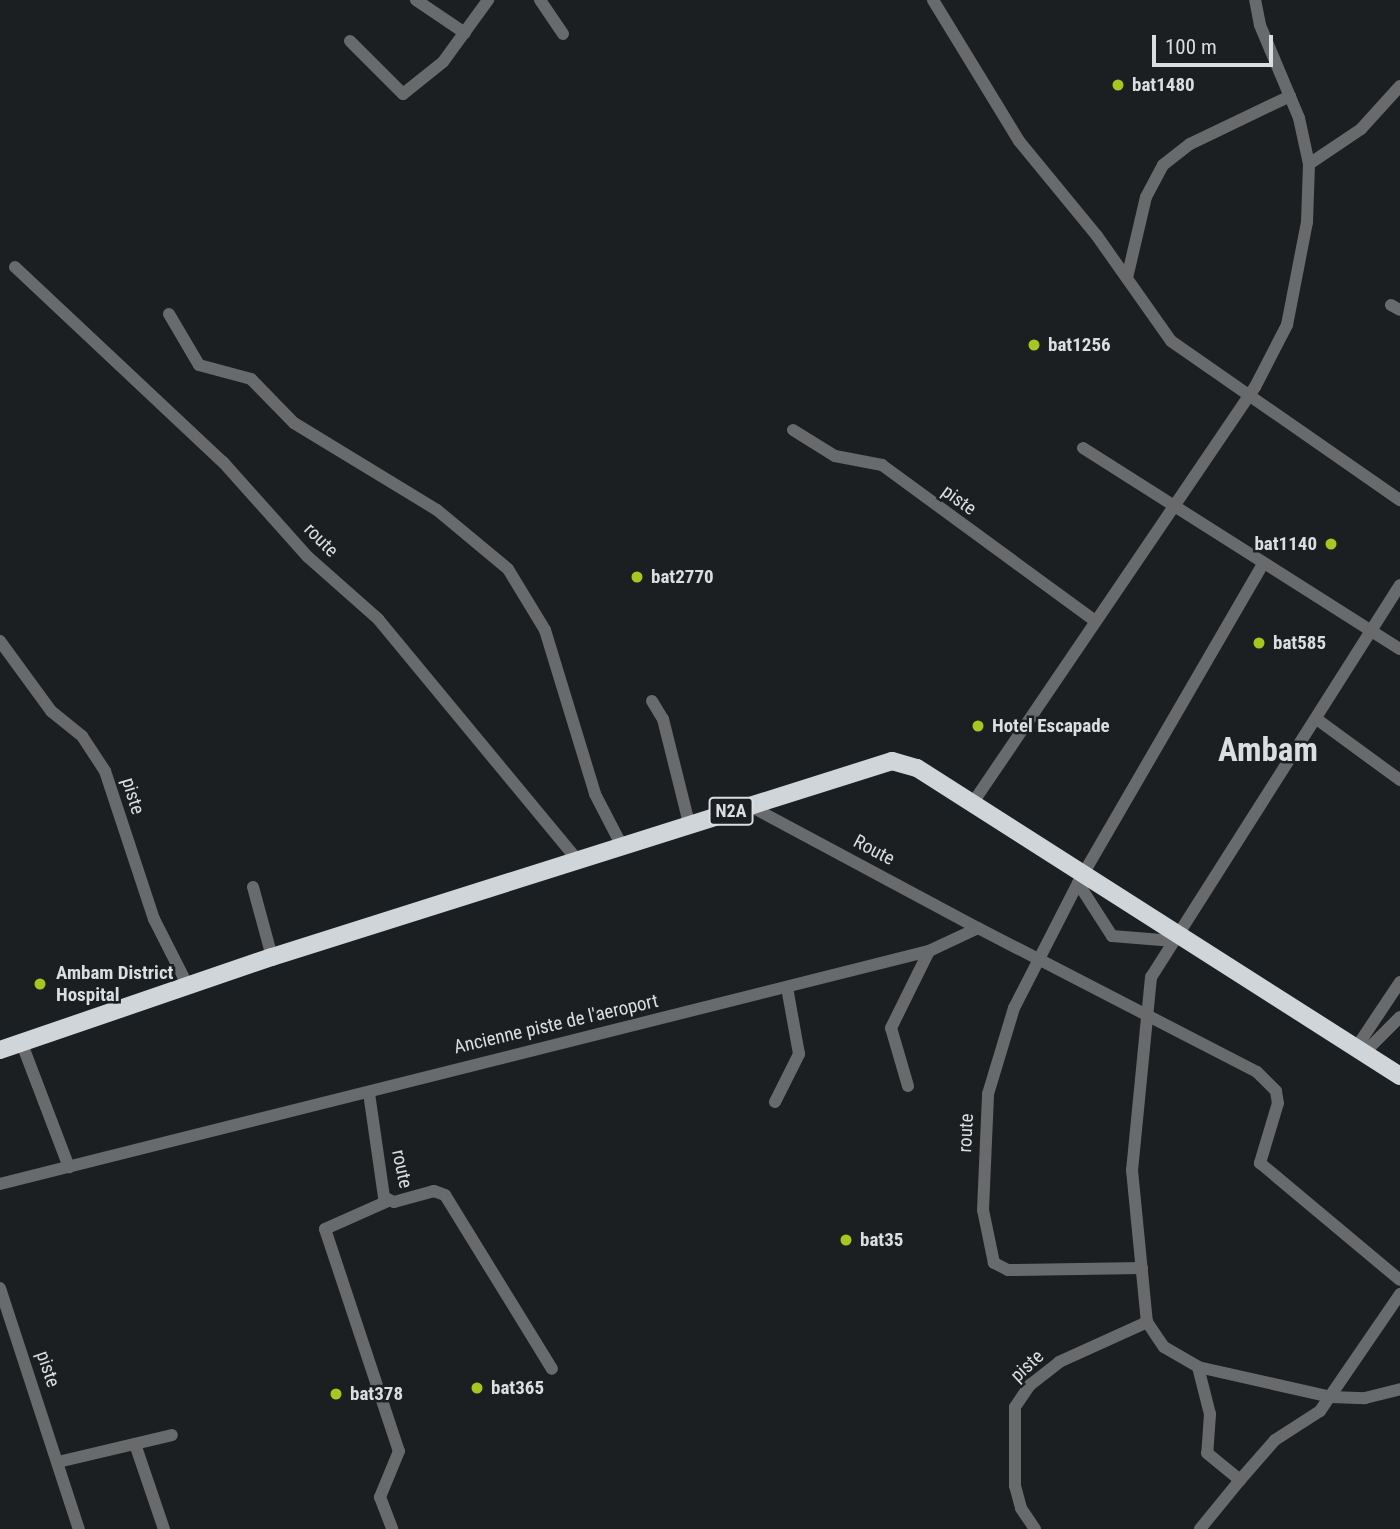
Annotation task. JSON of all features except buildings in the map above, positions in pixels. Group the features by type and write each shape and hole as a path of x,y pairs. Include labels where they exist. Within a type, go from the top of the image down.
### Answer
{"highway":[{"name":"N2A","path":"0,1050 189,988 272,957 892,761 917,768 1176,939 1362,1048 1400,1076"}],"street":[{"path":"416,0 465,33"},
{"path":"350,41 403,94 443,62 488,0"},
{"path":"540,0 563,34"},
{"path":"933,0 1019,141 1127,278 1171,341 1400,500"},
{"path":"972,804 1170,506 1248,396 1294,304 1307,222 1309,163 1290,96 1271,52 1255,0"},
{"path":"1309,163 1361,129 1400,86"},
{"path":"1127,278 1146,197 1163,165 1190,144 1290,96"},
{"name":"route","path":"15,267 223,462 308,556 378,619 578,861"},
{"path":"169,314 199,365 251,379 294,423 437,510 508,569 545,630 595,794 622,846"},
{"name":"piste","path":"793,430 835,456 882,465 1095,621"},
{"path":"1083,448 1262,565 1400,649"},
{"name":"route","path":"1142,1268 1008,1270 990,1256 983,1210 988,1094 1004,1032 1040,957 1081,878 1262,565"},
{"path":"1400,585 1318,720 1151,977 1143,1013 1132,1170 1147,1322 1164,1347 1198,1367 1331,1397 1365,1398 1400,1390"},
{"name":"piste","path":"0,642 51,711 82,736 105,771 154,919 189,988"},
{"path":"652,701 663,719 689,823"},
{"path":"1318,720 1400,780"},
{"name":"Route","path":"750,806 978,928"},
{"path":"1081,878 1112,936 1176,939"},
{"path":"253,887 272,957"},
{"path":"978,928 1107,992 1269,1081 1279,1103 1260,1163 1400,1280"},
{"name":"Ancienne piste de l'aeroport","path":"0,1184 369,1093 504,1053 929,951 978,928"},
{"path":"908,1086 891,1028 929,951"},
{"path":"1362,1048 1400,982"},
{"path":"775,1102 799,1054 787,987"},
{"path":"1362,1048 1400,1017"},
{"path":"22,1044 69,1167"},
{"name":"route","path":"369,1093 388,1201 434,1191 445,1195 552,1369"},
{"path":"388,1201 325,1229 399,1451 380,1497 392,1529"},
{"name":"piste","path":"0,1288 79,1529"},
{"path":"1200,1529 1265,1449 1321,1411 1400,1294"},
{"name":"piste","path":"1035,1529 1021,1508 1015,1486 1012,1427 1019,1400 1059,1362 1147,1322"},
{"path":"1198,1367 1210,1414 1207,1453 1240,1480"},
{"path":"58,1462 172,1435"},
{"path":"135,1444 164,1529"}],"place":[{"name":"bat1480","path":"1118,85"},
{"name":"bat1256","path":"1034,345"},
{"name":"bat1140","path":"1331,544"},
{"name":"bat2770","path":"637,577"},
{"name":"bat585","path":"1259,643"},
{"name":"Hotel Escapade","path":"978,726"},
{"name":"Ambam District Hospital","path":"40,984"},
{"name":"bat35","path":"846,1240"},
{"name":"bat365","path":"477,1388"},
{"name":"bat378","path":"336,1394"}],"district":[{"name":"Ambam","path":"1268,750"}]}
